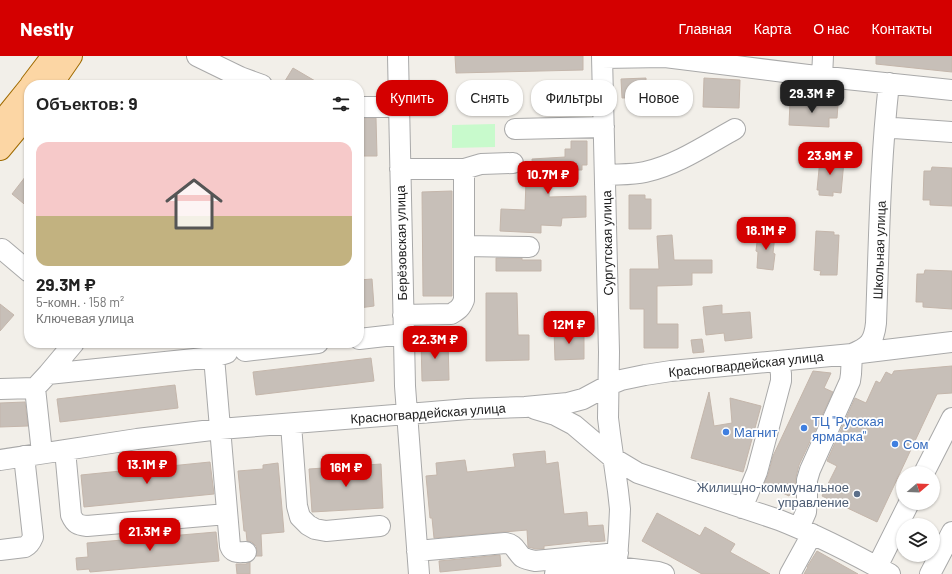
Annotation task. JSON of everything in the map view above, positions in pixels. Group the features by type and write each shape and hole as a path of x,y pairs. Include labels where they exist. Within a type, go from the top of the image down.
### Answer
{"main road":[{"path":"35,80 52,56"},
{"path":"54,80 71,56"},
{"path":"0,124 24,94"},
{"path":"0,149 24,120"}],"street":[{"path":"196,56 248,80"},
{"name":"Берёзовская улица","path":"398,56 398,80"},
{"path":"602,57 665,56 822,77 952,90"},
{"path":"822,77 823,56"},
{"name":"Сургутская улица","path":"602,57 609,352 608,418 620,508 616,567"},
{"name":"Школьная улица","path":"869,344 874,336 876,323 884,125 889,83"},
{"path":"364,107 376,107"},
{"name":"Берёзовская улица","path":"398,116 406,414 419,574"},
{"path":"514,129 604,127"},
{"path":"894,128 952,132"},
{"path":"605,175 636,174 661,167 674,162 735,129"},
{"path":"400,169 464,169 481,164 513,163"},
{"path":"364,337 403,324 451,314 461,307 464,300 464,169"},
{"path":"464,246 529,247"},
{"path":"2,248 24,268"},
{"name":"Красногвардейская улица","path":"0,460 220,429 468,409 525,407 568,403 592,395 609,384 645,375 852,354 952,342"},
{"name":"Красногвардейская улица","path":"852,354 869,344"},
{"path":"0,550 28,546 33,538 33,455 41,381 70,348"},
{"path":"245,351 272,348"},
{"path":"0,389 220,350 220,429 230,546 234,551 246,552"},
{"path":"790,574 805,531 807,480 810,470 850,381 852,374 852,354"},
{"path":"742,508 757,472 781,381 780,361"},
{"path":"525,407 545,411 579,428 613,458 638,473 805,531 843,548 884,570 906,510"},
{"path":"930,466 945,449 952,418"},
{"path":"291,424 297,506 300,517 308,525 315,529 326,531 380,526"},
{"path":"65,450 71,515 74,521 80,525 87,526 227,514"},
{"path":"930,574 952,532"},
{"path":"417,552 505,543 510,544 522,557 527,560 616,567 664,574"},
{"path":"556,574 616,567"}],"green space":[{"path":"495,124 495,147 452,148 452,125"}],"building":[{"path":"455,56 583,56 583,70 456,73"},
{"path":"876,56 952,56 952,72 876,64"},
{"path":"293,68 313,80 286,80"},
{"path":"646,78 646,80 625,80 625,98 622,98 621,79"},
{"path":"704,78 740,80 739,108 703,107"},
{"path":"790,102 838,105 837,118 829,118 829,127 789,125"},
{"path":"364,118 376,118 377,156 364,156"},
{"path":"571,141 587,141 587,165 582,165 582,170 550,170 549,197 586,196 586,217 562,218 561,226 541,225 541,233 500,231 501,209 525,210 526,180 533,180 532,159 565,157 565,149 571,149"},
{"path":"823,154 837,156 837,161 844,161 841,193 833,192 833,196 819,195 819,190 817,190 820,159 822,159"},
{"path":"932,167 952,168 952,206 930,205 930,200 923,200 924,171 931,171"},
{"path":"24,178 24,204 12,194"},
{"path":"452,191 452,296 423,296 422,192"},
{"path":"629,195 645,195 645,199 651,199 651,229 629,229"},
{"path":"816,231 834,232 834,235 839,235 837,275 820,275 821,271 814,270"},
{"path":"758,233 775,235 773,270 757,268 758,252 756,251"},
{"path":"672,235 674,260 712,260 712,273 692,273 692,285 657,286 657,324 678,324 678,348 644,348 644,309 630,309 630,269 659,269 657,236"},
{"path":"496,258 541,260 541,271 496,271"},
{"path":"925,270 952,271 952,309 923,307 923,302 916,302 917,274 924,274"},
{"path":"372,279 374,306 364,307 364,280"},
{"path":"486,293 517,293 518,335 529,335 529,360 486,361"},
{"path":"0,304 14,315 0,331"},
{"path":"722,305 722,314 750,312 752,338 725,341 724,333 706,335 703,307"},
{"path":"584,330 584,359 555,360 554,331"},
{"path":"448,339 449,380 422,381 421,340"},
{"path":"702,339 704,352 693,353 691,340"},
{"path":"371,358 374,381 256,395 253,372"},
{"path":"952,366 952,393 937,394 903,466 896,466 896,481 877,522 822,496 837,466 827,461 855,398 866,403 876,381 880,383 886,372 892,375 894,371"},
{"name":"ТЦ \"Русская ярмарка\"","path":"813,371 831,373 824,388 833,392 799,465 796,483 789,496 764,484 773,456"},
{"path":"175,385 178,408 60,422 57,399"},
{"name":"Магнит","path":"709,392 714,426 732,423 730,398 761,406 743,472 691,458"},
{"path":"25,402 28,426 0,427 0,403"},
{"path":"545,451 546,464 558,462 564,514 587,512 588,526 603,525 605,541 590,541 544,546 544,549 536,549 528,547 527,530 434,538 432,518 430,518 426,476 437,475 436,463 465,460 467,472 515,467 513,454"},
{"path":"210,462 214,494 84,507 81,475"},
{"path":"278,463 284,532 261,534 262,556 256,556 256,546 252,542 247,541 246,531 244,531 238,471 263,469 263,465"},
{"path":"381,464 383,508 312,512 309,469"},
{"path":"657,513 700,536 705,527 735,544 730,552 770,574 702,574 642,541"},
{"path":"216,532 219,561 90,572 89,569 77,570 76,558 88,557 87,543"},
{"path":"817,551 858,574 804,574"},
{"path":"500,555 501,566 440,572 439,561"},
{"path":"250,562 250,574 237,574 236,564 246,564"}],"place":[{"name":"ТЦ \"Русская ярмарка\"","path":"804,428"},
{"name":"Магнит","path":"726,432"},
{"name":"Сом","path":"895,444"},
{"name":"Жилищно-коммунальное управление","path":"857,494"}]}
